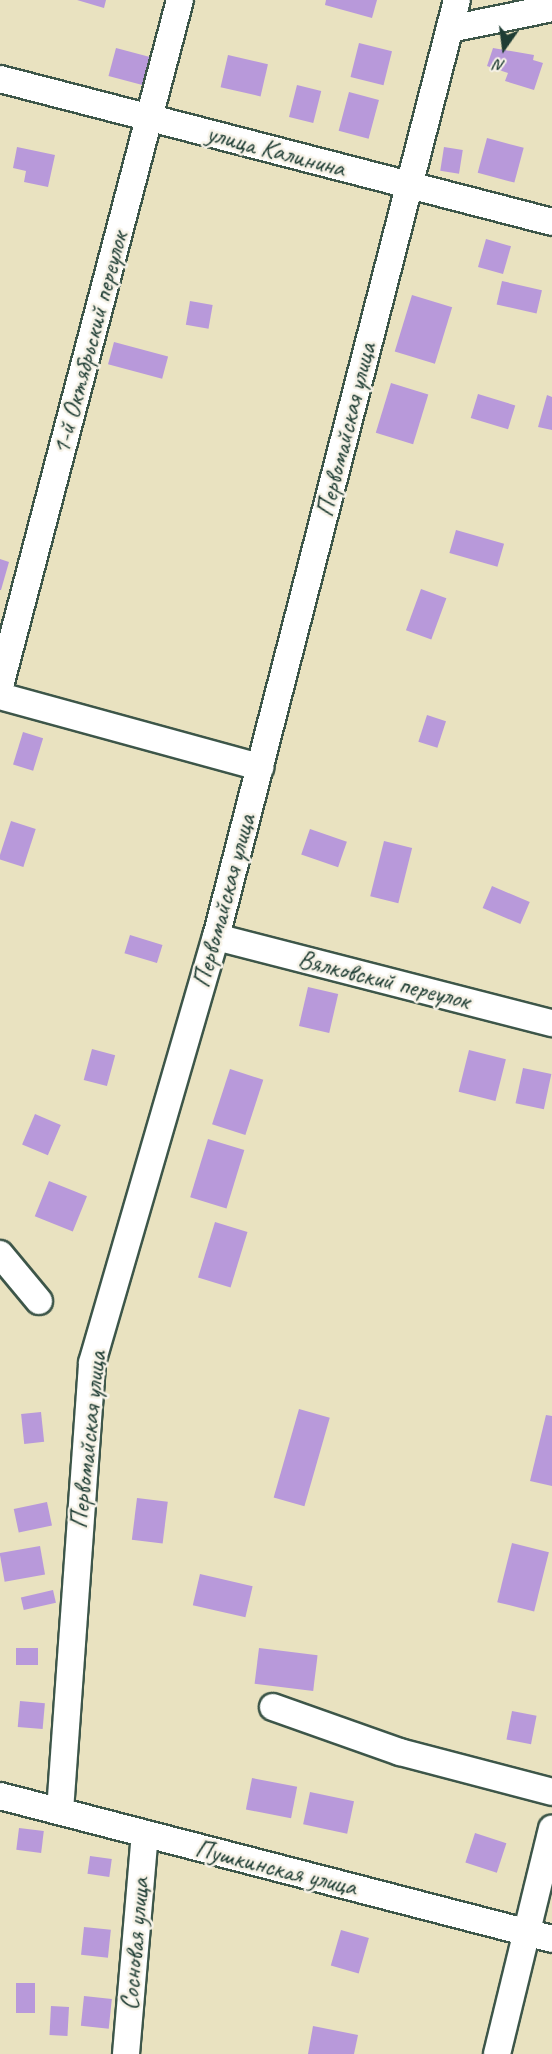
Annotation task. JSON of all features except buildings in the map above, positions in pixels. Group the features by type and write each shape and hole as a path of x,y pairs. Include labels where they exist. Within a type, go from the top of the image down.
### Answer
{"street":[{"name":"1-й Октябрьский переулок","path":"0,686 180,0"},
{"name":"Первомайская улица","path":"60,1811 92,1363 216,937 457,0"},
{"path":"450,30 552,8"},
{"name":"улица Калинина","path":"0,79 552,222"},
{"path":"0,696 260,767"},
{"name":"Вялковский переулок","path":"216,937 552,1023"},
{"path":"0,1254 39,1301"},
{"path":"273,1707 400,1752 552,1792"},
{"name":"Пушкинская улица","path":"0,1796 552,1939"},
{"path":"498,2054 552,1828"},
{"name":"Сосновая улица","path":"126,2054 145,1834"}]}
